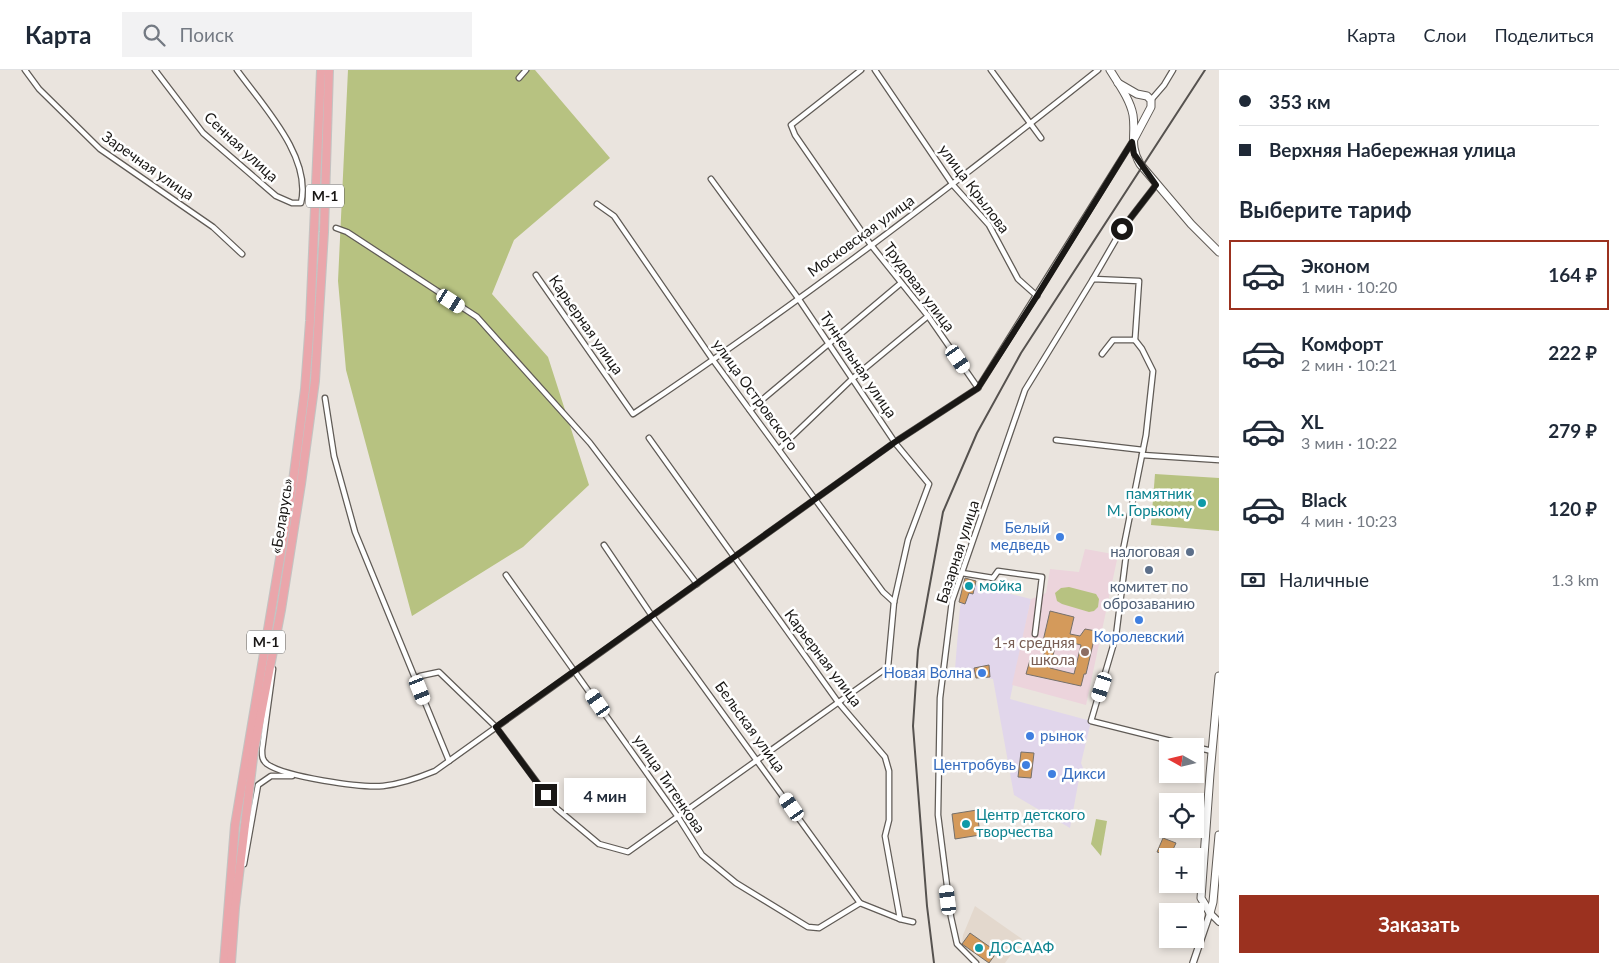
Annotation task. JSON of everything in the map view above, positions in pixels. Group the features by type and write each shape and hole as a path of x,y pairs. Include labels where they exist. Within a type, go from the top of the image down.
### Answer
{"highway":[{"name":"«Беларусь»","path":"224,963 236,825 293,481 305,390 310,321 320,70"},
{"name":"«Беларусь»","path":"231,963 235,908 254,750 301,484 315,381 324,232 329,70"}],"main road":[{"path":"1110,70 1133,113 1132,142 1134,154 1156,185 1190,224 1219,252"},
{"path":"1117,83 1137,94 1147,96 1151,100 1152,107 1132,142"},
{"path":"1129,105 1131,98 1137,94"},
{"path":"1133,113 1140,116 1148,113"},
{"path":"1210,914 1201,898 1219,676"},
{"path":"1210,914 1213,902 1219,835"}],"street":[{"name":"Заречная улица","path":"26,70 40,90 100,149 214,227 242,254"},
{"name":"Сенная улица","path":"155,70 203,133 276,196 292,203 302,203 304,190 301,172 292,146 237,70"},
{"path":"520,78 526,70"},
{"name":"Трудовая улица","path":"861,70 791,125 795,135 872,245 928,316 978,388"},
{"name":"улица Крылова","path":"875,70 953,185 989,225 1018,279 1037,296"},
{"path":"991,70 1042,138"},
{"name":"Московская улица","path":"633,414 713,360 872,245 953,185 1098,70"},
{"path":"1151,100 1164,85 1173,70"},
{"path":"280,610 262,755 265,762 271,767 303,776 359,785 381,786 418,778 435,771 895,442 978,388 1132,142"},
{"name":"Туннельная улица","path":"711,179 798,298 895,442 929,484 908,540 894,602 888,666 838,702"},
{"name":"Базарная улица","path":"976,963 957,944 950,917 938,815 940,698 952,601 1025,390 1122,229 1156,185"},
{"name":"улица Островского","path":"597,204 614,216 713,360 884,592 894,602"},
{"path":"336,228 348,232 477,318 590,443 697,584"},
{"name":"Карьерная улица","path":"536,276 633,414"},
{"path":"1093,278 1139,281 1135,340 1142,349 1153,371 1142,453 1123,550 1126,556 1116,636 1091,721 1159,738"},
{"path":"750,410 902,282"},
{"path":"778,449 852,379 928,316"},
{"path":"1102,354 1113,340 1135,340"},
{"path":"324,398 334,456 356,532 449,761"},
{"name":"Карьерная улица","path":"649,438 838,702 885,758 889,771 889,820 885,836 900,920"},
{"path":"1056,440 1142,453 1219,460"},
{"name":"Бельская улица","path":"604,545 652,616 758,759 860,903"},
{"path":"962,573 993,578 998,571 1042,577 1035,634"},
{"name":"улица Титенкова","path":"506,575 678,816 702,855 736,882 808,927 819,928 860,903"},
{"path":"420,676 439,672 496,727 556,808 599,844 628,852 838,702"},
{"path":"1204,749 1212,751"},
{"path":"235,908 258,785 271,776 303,776"},
{"path":"860,903 900,920 913,922"},
{"path":"1193,963 1210,914 1219,922"}],"shaded area":[{"path":"1085,549 1118,555 1086,705 1012,685 1031,599 1046,593 1050,569 1079,572"},
{"name":"рынок","path":"970,584 1031,599 1010,699 1091,721 1081,763 1083,768 1070,828 1014,795 993,679 955,669 960,607"},
{"path":"975,906 1022,939 1005,963 989,963 962,944 963,935"}],"green space":[{"path":"348,70 535,70 610,158 514,240 492,294 548,357 589,485 523,547 412,616 346,370 338,281"},
{"path":"1155,474 1219,478 1219,531 1151,525"},
{"path":"1069,587 1096,594 1099,599 1098,607 1094,611 1089,612 1057,601 1055,593 1061,588"},
{"path":"1096,819 1107,821 1101,856 1091,844"}],"building":[{"name":"мойка","path":"965,578 976,581 973,594 969,593 965,604 959,602"},
{"name":"1-я средняя школа","path":"1050,611 1074,617 1070,634 1080,636 1085,629 1096,631 1086,674 1084,674 1081,686 1026,674 1030,660 1042,663 1047,641 1043,641","holes":["1057,639 1081,645 1074,674 1050,668"]},
{"name":"Новая Волна","path":"989,665 990,677 976,678 974,668"},
{"name":"Центробувь","path":"1021,752 1034,753 1031,778 1018,777"},
{"name":"Центр детского творчества","path":"977,810 980,835 955,839 952,814"},
{"path":"1163,838 1176,843 1174,848 1159,848 1159,853 1157,852"},
{"name":"ДОСААФ","path":"970,933 997,952 989,963 962,944"}],"railway":[{"path":"934,963 927,906 913,726 918,650 943,512 977,433 1021,353 1205,70"}],"place":[{"name":"памятник М. Горькому","path":"1202,503"},
{"name":"Белый медведь","path":"1060,537"},
{"name":"налоговая","path":"1190,552"},
{"name":"комитет по оброзаванию","path":"1149,570"},
{"name":"мойка","path":"969,586"},
{"name":"Королевский","path":"1139,620"},
{"name":"1-я средняя школа","path":"1085,652"},
{"name":"Новая Волна","path":"982,673"},
{"name":"рынок","path":"1030,736"},
{"name":"Центробувь","path":"1026,765"},
{"name":"Дикси","path":"1052,774"},
{"name":"Центр детского творчества","path":"966,824"},
{"name":"ДОСААФ","path":"979,948"}],"route":[{"path":"546,795 496,727 895,442 978,388 1132,142 1134,154 1156,185 1122,229"}]}
